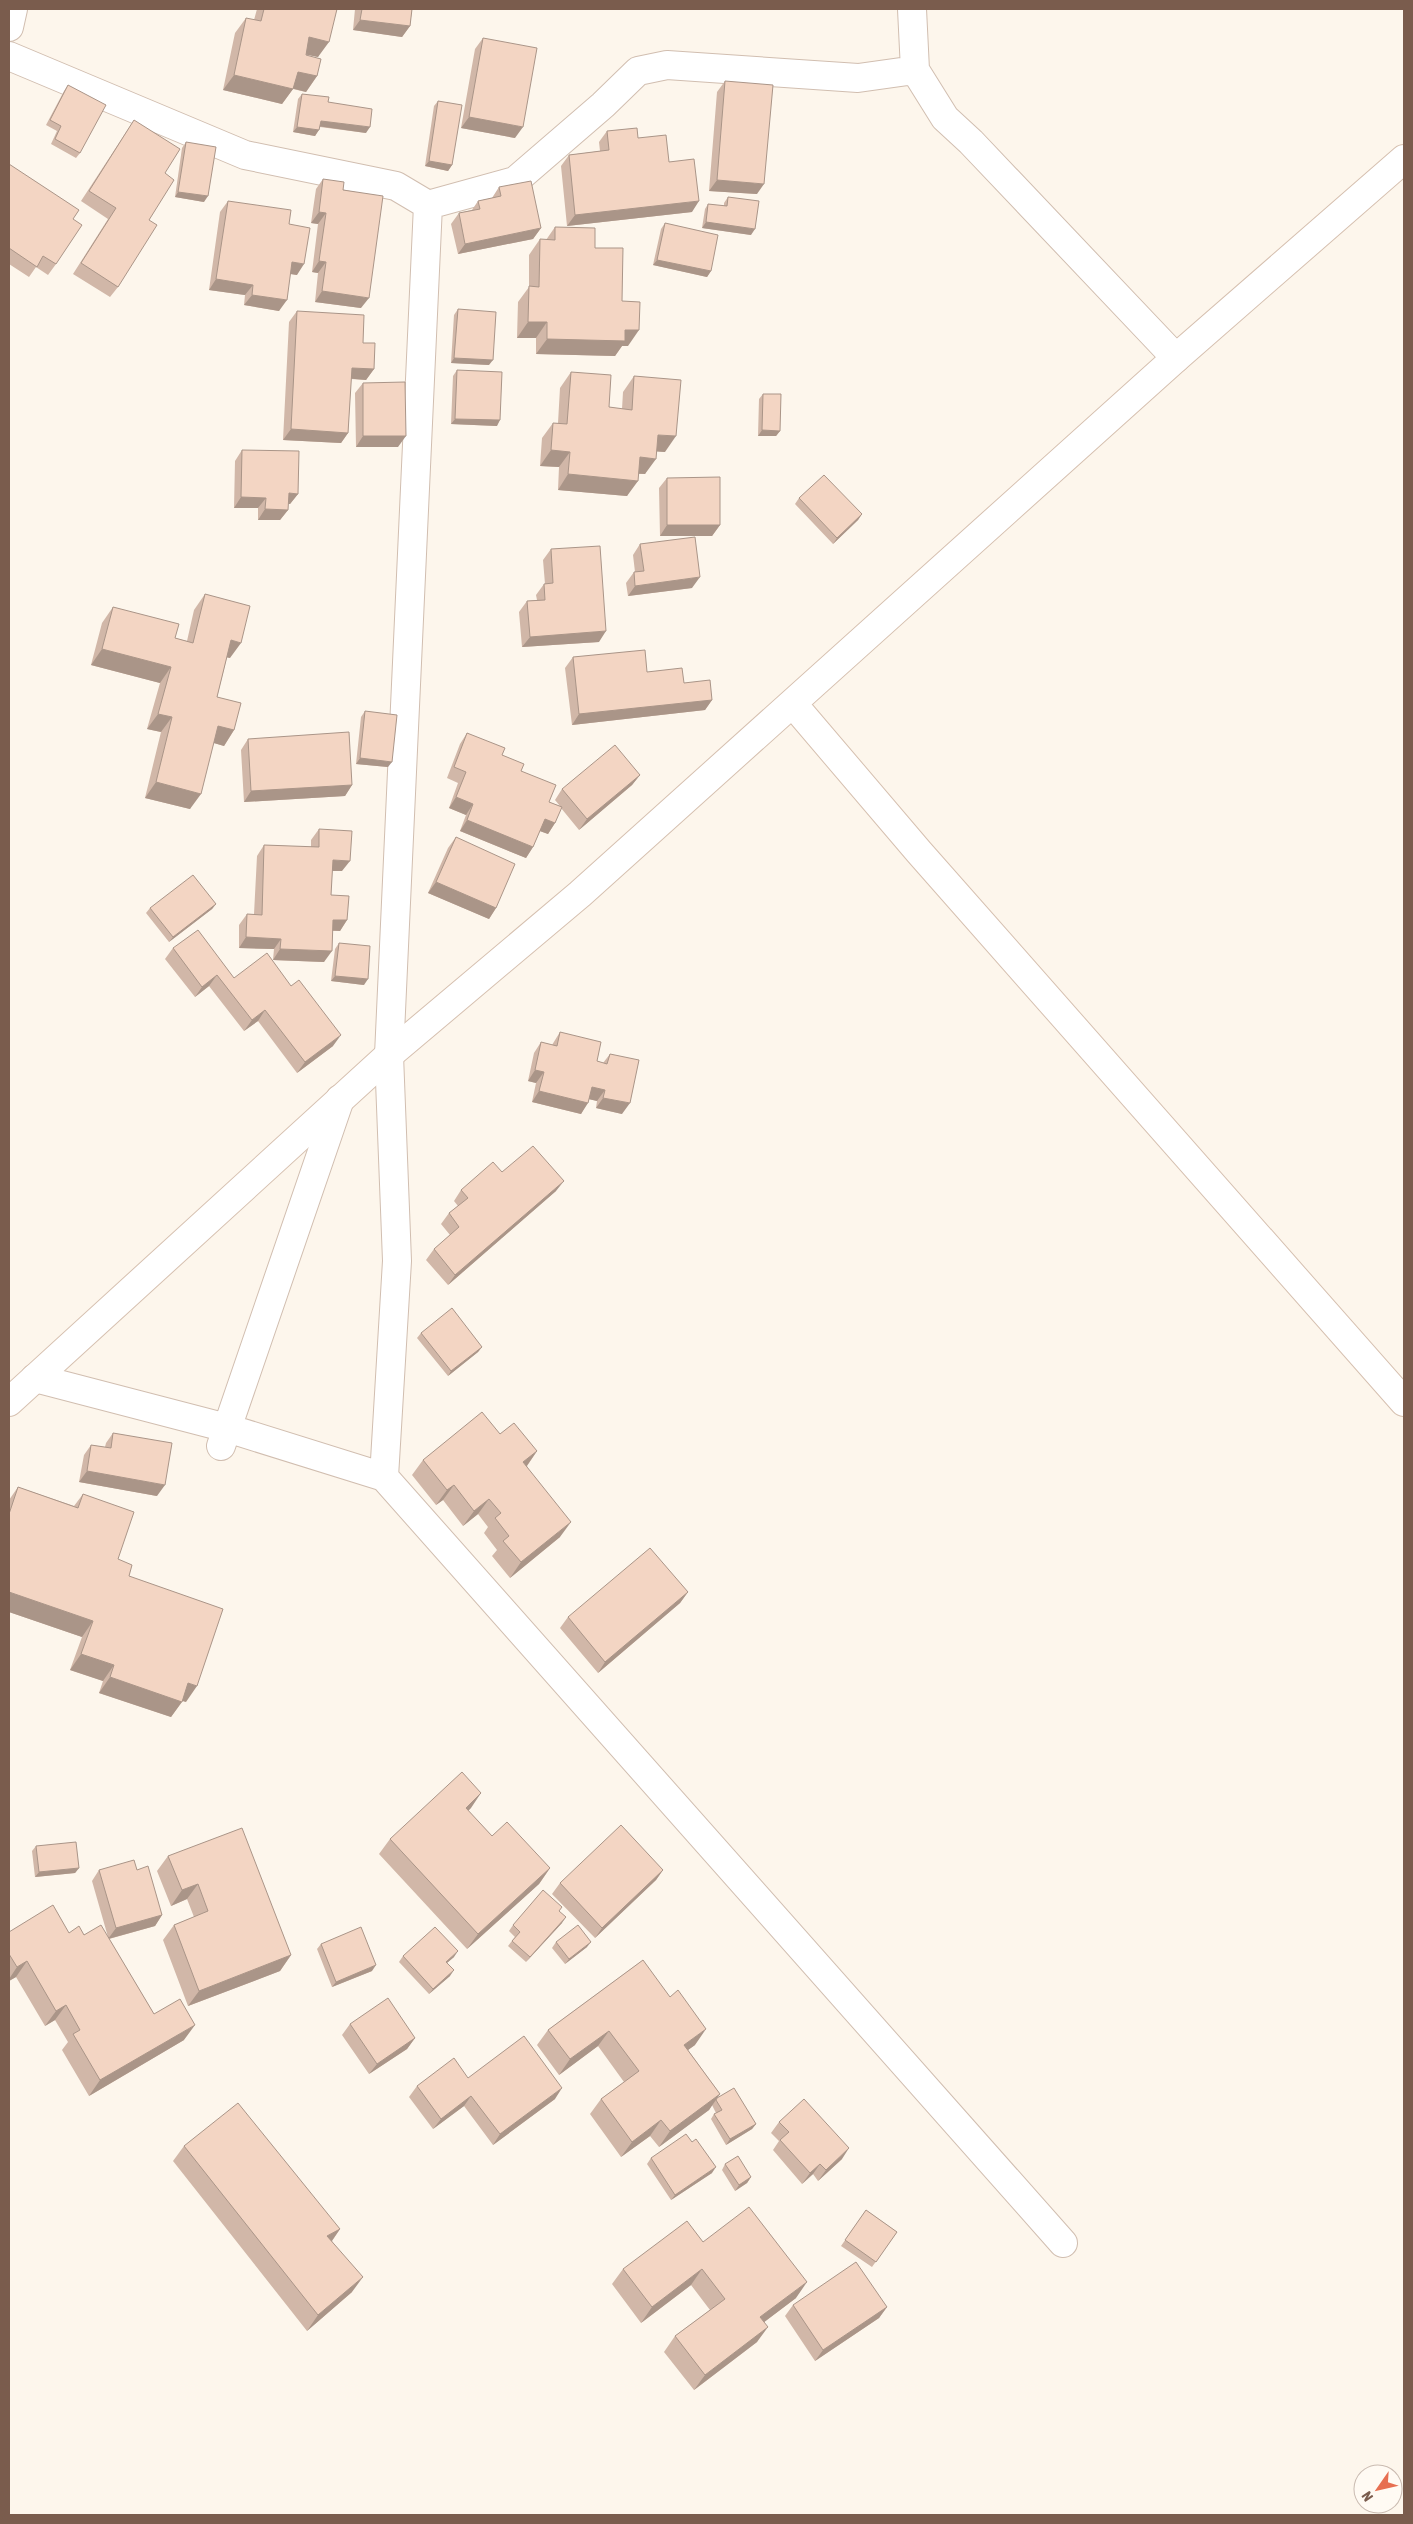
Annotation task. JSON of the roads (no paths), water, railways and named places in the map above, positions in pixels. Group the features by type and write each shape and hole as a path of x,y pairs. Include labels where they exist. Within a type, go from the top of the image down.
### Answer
{"street":[{"path":"9,27 14,9"},
{"path":"912,9 916,70 945,118 971,142 1176,358"},
{"path":"9,56 245,155 396,186 428,205 515,181 603,105 638,71 667,65 858,78 916,70"},
{"path":"9,1402 389,1055 580,894 1176,358 1404,159"},
{"path":"384,1477 397,1261 389,1055 428,205"},
{"path":"793,704 919,852 1404,1402"},
{"path":"224,1437 340,1100"},
{"path":"35,1378 224,1437 384,1477 1063,2243"}]}
